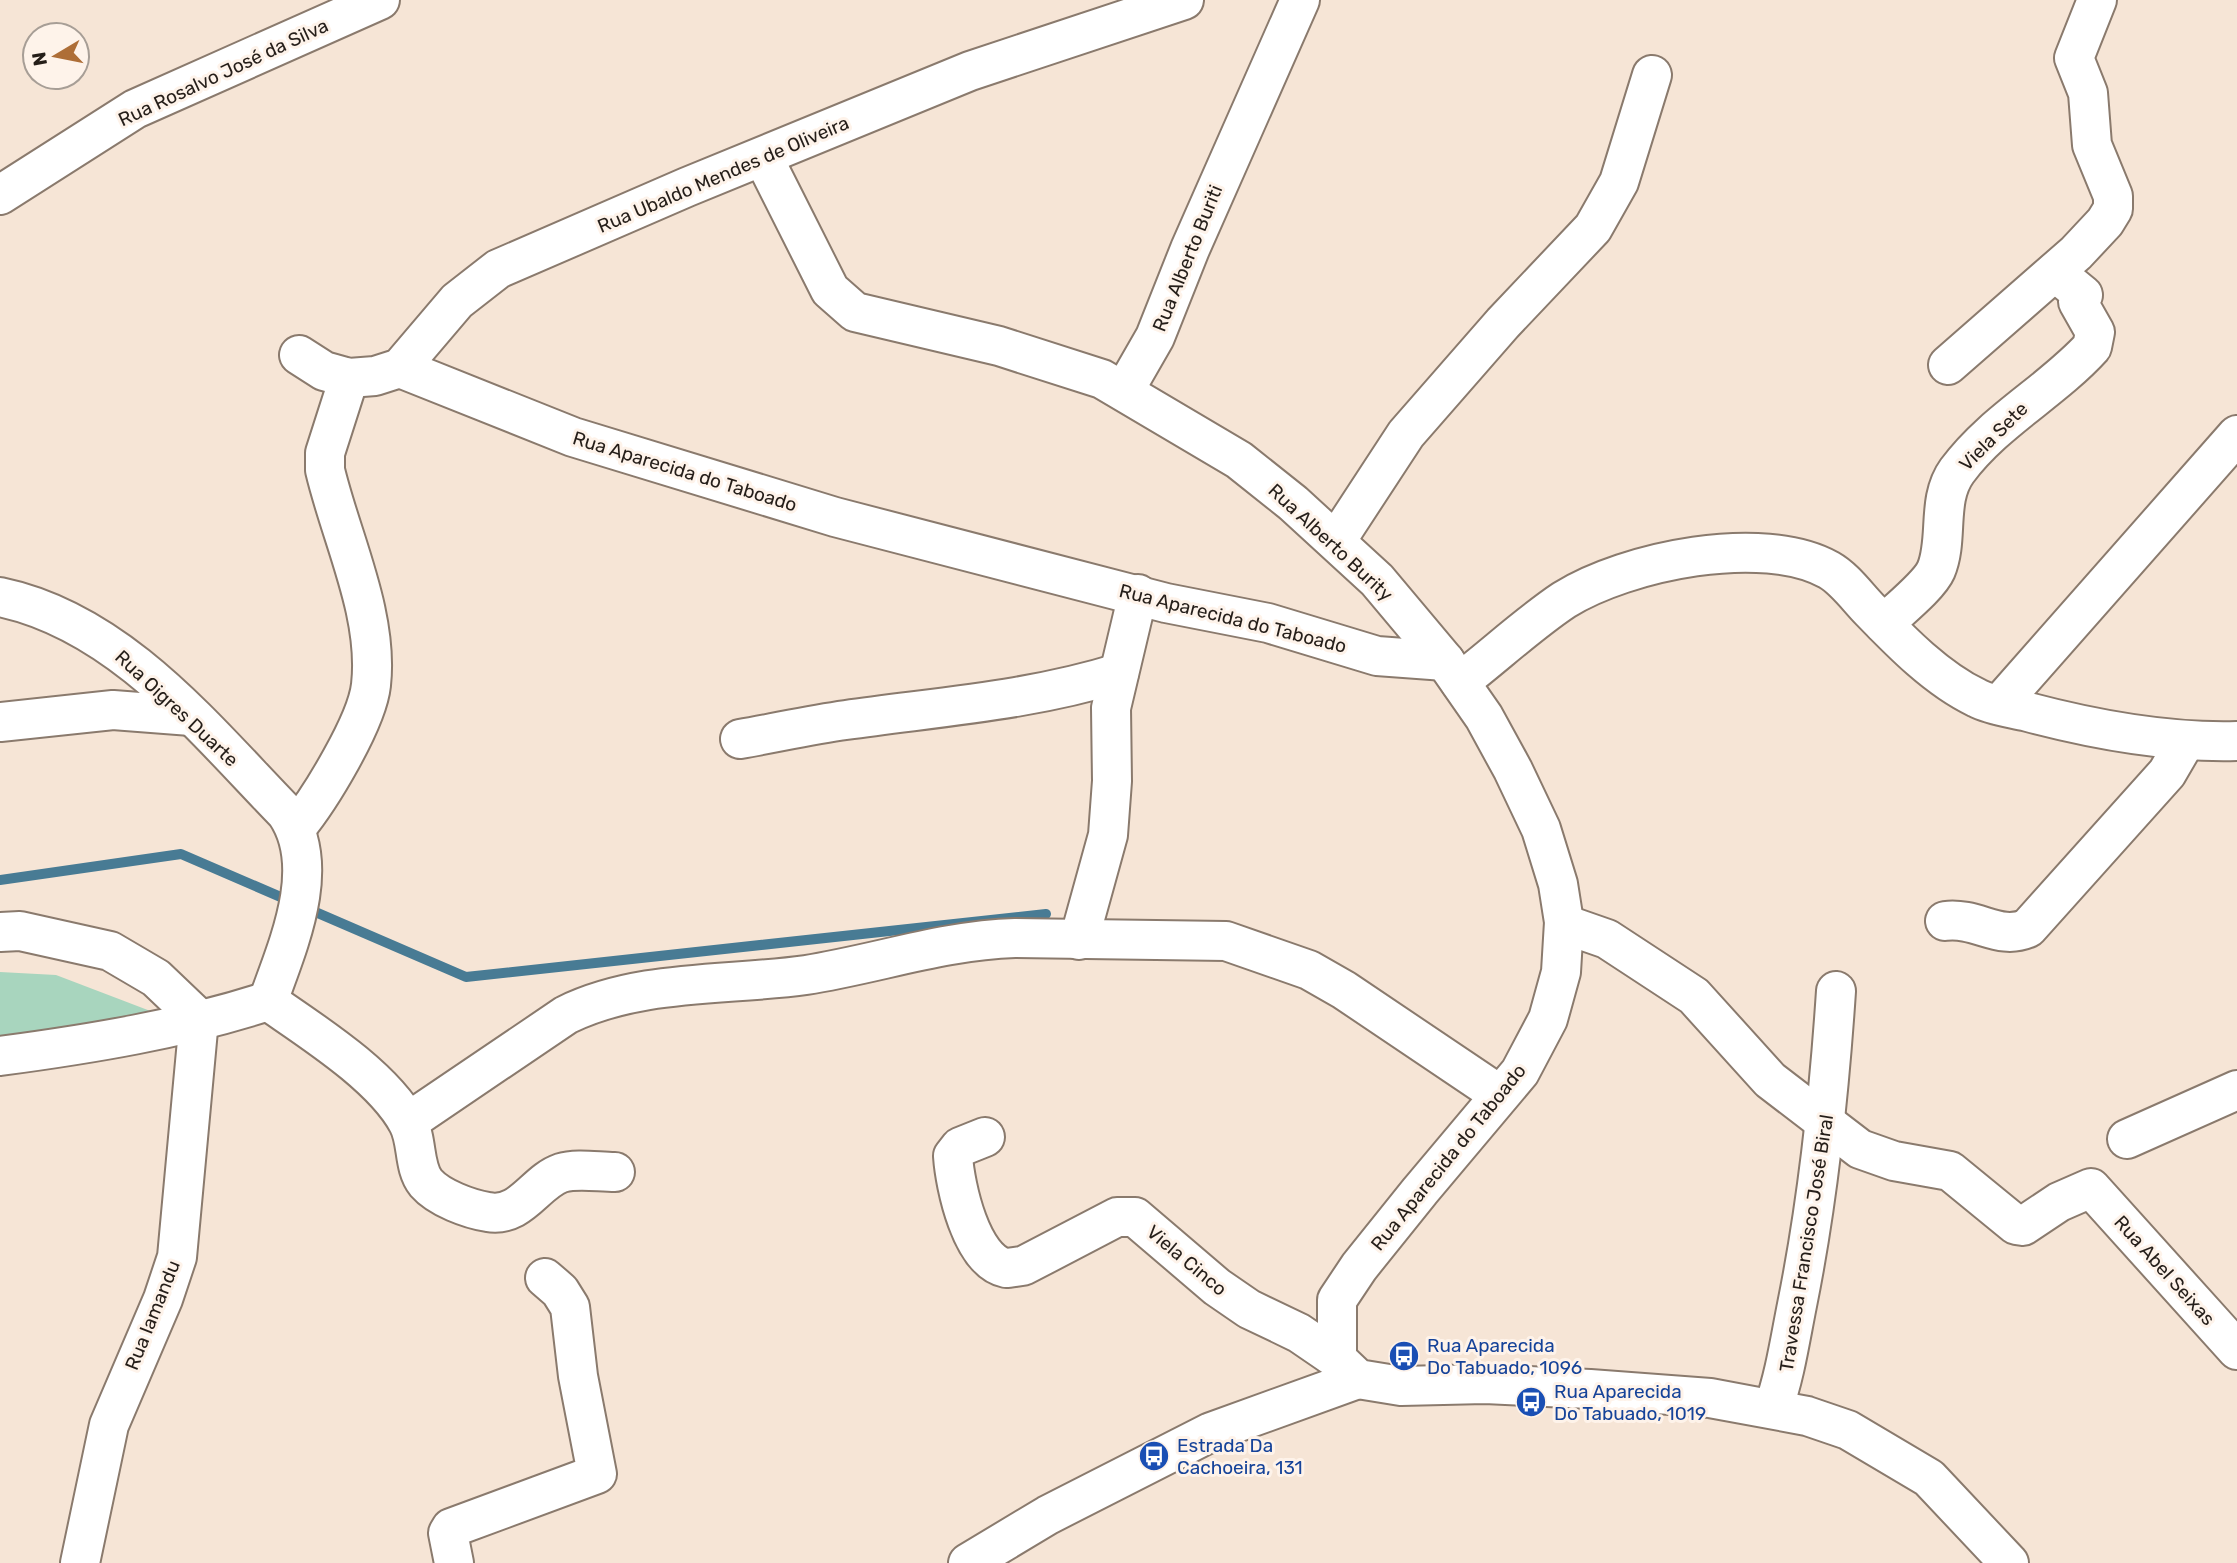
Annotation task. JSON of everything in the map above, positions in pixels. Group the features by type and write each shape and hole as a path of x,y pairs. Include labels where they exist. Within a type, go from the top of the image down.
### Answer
{"street":[{"name":"Rua Ubaldo Mendes de Oliveira","path":"400,368 457,301 498,269 970,71 1184,0"},
{"name":"Rua Alberto Buriti","path":"1124,391 1155,337 1232,150 1300,0"},
{"path":"1948,365 2055,272 2105,222 2115,202 2092,145 2088,93 2074,58 2097,0"},
{"name":"Rua Rosalvo José da Silva","path":"0,195 135,109 368,2"},
{"path":"1336,541 1406,434 1503,323 1593,228 1619,182 1652,75"},
{"path":"762,157 830,290 855,312 937,330 1061,363 1124,391"},
{"name":"Viela Sete","path":"1884,625 1936,572 1943,539 1944,504 1956,473 1993,432 2092,347 2095,332 2078,302 2083,295 2055,272"},
{"path":"299,355 324,371 349,378 375,376 400,368"},
{"name":"Rua Aparecida do Taboado","path":"400,368 573,437 680,472 835,517 1138,594 1268,623 1377,656 1452,672 1502,749 1541,830 1558,884 1564,924 1561,972 1548,1019 1520,1072 1411,1202 1337,1300 1348,1369"},
{"path":"268,1001 289,941 299,892 303,862 296,828 336,770 371,686 371,650 357,573 326,470 326,453 349,378"},
{"name":"Rua Alberto Burity","path":"1124,391 1239,460 1336,541 1377,580 1452,672"},
{"path":"1999,705 2237,435"},
{"path":"1452,672 1563,601 1599,582 1684,558 1743,552 1804,560 1831,571 1884,625 1947,681 1979,700 2053,719 2185,743 2237,741"},
{"path":"1079,940 1108,835 1112,781 1111,708 1138,594"},
{"name":"Rua Oigres Duarte","path":"0,597 18,600 77,625 127,658 191,716 286,813 296,828"},
{"path":"740,739 845,720 973,705 1087,683 1118,673"},
{"path":"0,722 113,710 191,716"},
{"path":"1945,921 1968,921 2010,935 2028,928 2167,773 2185,743"},
{"path":"1564,924 1614,943 1694,996 1769,1080 1825,1123"},
{"path":"0,932 20,931 110,951 156,978 199,1019"},
{"path":"408,1122 566,1015 592,1002 700,984 805,975 983,939 1226,941 1309,970 1344,990 1500,1095"},
{"name":"Travessa Francisco José Biral","path":"1773,1409 1783,1381 1806,1266 1825,1123 1836,991"},
{"path":"0,1056 125,1036 268,1001 348,1057 408,1122 417,1147 420,1172 427,1184 439,1194 489,1213 516,1207 560,1174 615,1172"},
{"name":"Rua Iamandu","path":"80,1563 108,1425 163,1299 177,1257 199,1019"},
{"path":"2127,1139 2237,1090"},
{"name":"Rua Abel Seixas","path":"1825,1123 1860,1149 1894,1161 1950,1171 2016,1225 2029,1222 2059,1202 2091,1188 2237,1350"},
{"name":"Viela Cinco","path":"973,1142 953,1156 963,1210 988,1257 1006,1268 1023,1266 1117,1217 1135,1217 1217,1287 1249,1309 1299,1333 1348,1369"},
{"path":"454,1563 448,1533 451,1528 597,1474 578,1376 570,1307 560,1291 545,1278"},
{"path":"968,1563 1048,1515 1211,1433 1348,1369 1401,1386 1485,1384 1590,1389 1710,1398 1807,1416 1847,1430 1929,1478 2009,1563"}],"green space":[{"path":"0,972 56,975 153,1012 0,1041"}],"waterway":[{"path":"0,880 181,854 466,977 1046,914"}],"place":[{"name":"Rua Aparecida Do Tabuado, 1096","path":"1404,1356"},
{"name":"Rua Aparecida Do Tabuado, 1019","path":"1531,1402"},
{"name":"Estrada Da Cachoeira, 131","path":"1154,1456"}]}
